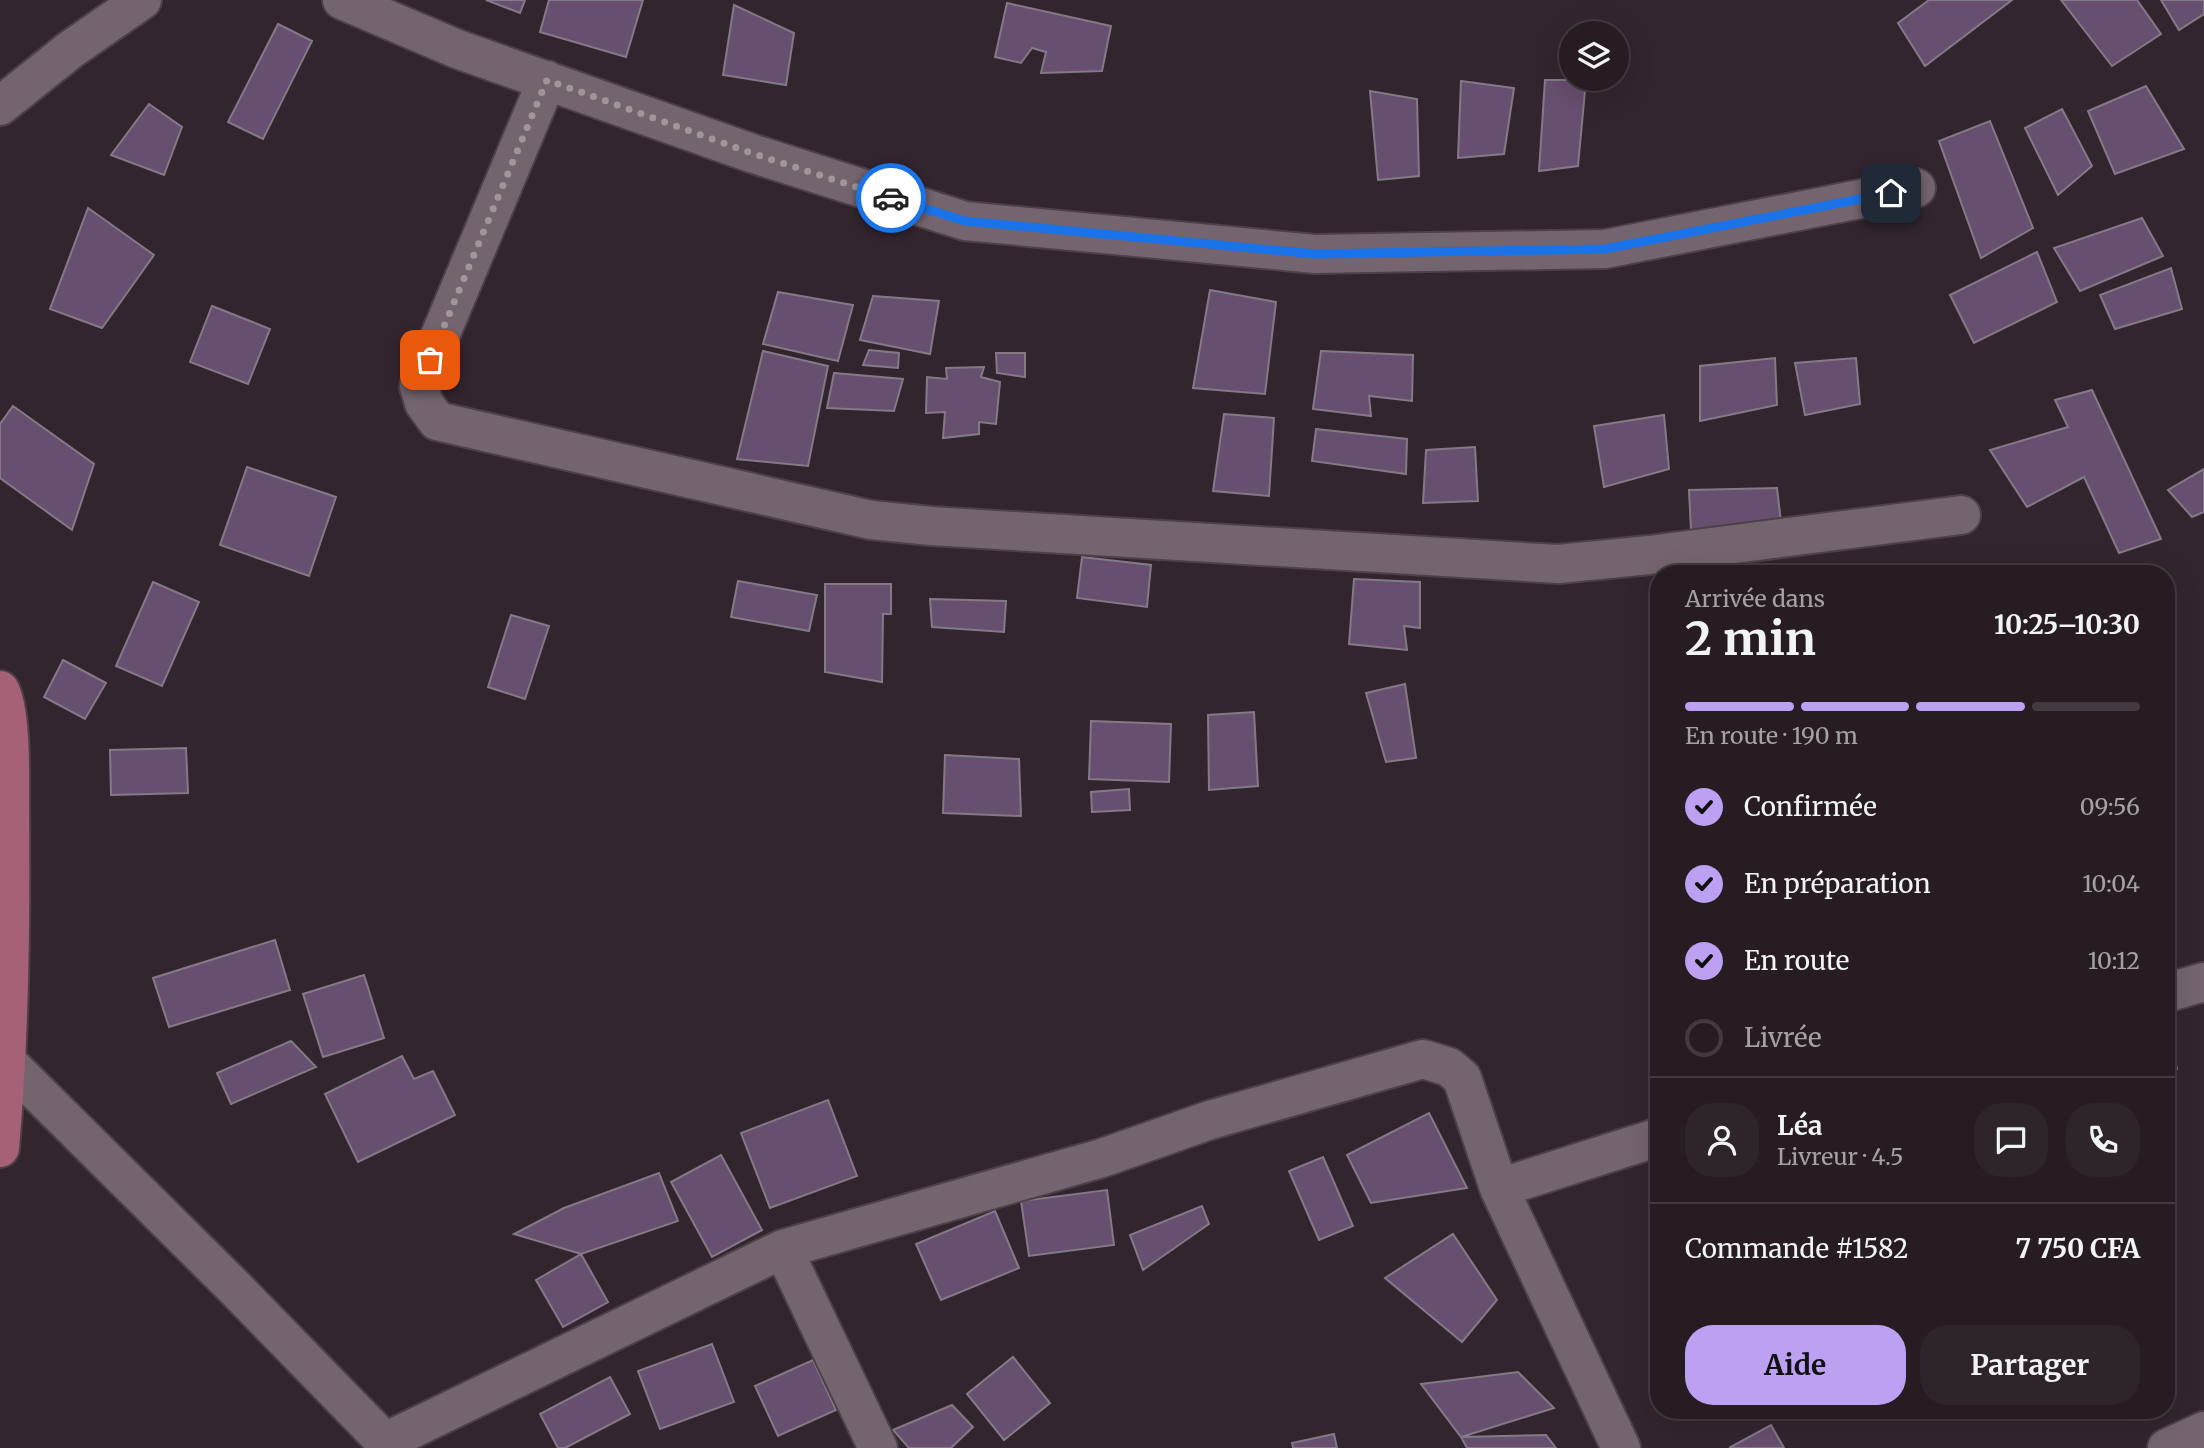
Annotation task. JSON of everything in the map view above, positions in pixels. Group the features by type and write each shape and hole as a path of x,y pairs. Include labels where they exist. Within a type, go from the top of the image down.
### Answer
{"main road":[{"path":"0,690 10,758 8,1063 0,1148"}],"street":[{"path":"0,106 71,50 142,0"},
{"path":"342,0 457,49 754,154 965,221 1315,254 1605,249 1916,188"},
{"path":"547,80 419,386 424,403 437,421 871,520 945,527 1558,564 1961,515"},
{"path":"2175,990 2204,982"},
{"path":"8,1063 235,1288 388,1445 783,1250 1102,1158 1210,1120 1423,1059 1448,1067 1462,1079 1499,1188 1621,1448"},
{"path":"1499,1188 1650,1140"},
{"path":"783,1250 878,1448"},
{"path":"2167,1448 2204,1431"}],"building":[{"path":"486,0 525,0 520,13"},
{"path":"549,0 643,0 626,57 540,32"},
{"path":"1929,0 2012,0 1925,66 1898,23"},
{"path":"2061,0 2137,0 2161,34 2112,66"},
{"path":"2161,0 2204,0 2204,14 2179,30"},
{"path":"1007,3 1111,26 1102,71 1041,73 1046,52 1032,48 1021,63 995,57"},
{"path":"734,5 794,33 786,85 723,75"},
{"path":"278,24 312,41 263,139 228,122"},
{"path":"1545,80 1559,80 1559,91 1585,91 1578,166 1539,171"},
{"path":"1461,81 1514,88 1504,154 1458,158"},
{"path":"2146,86 2184,149 2115,174 2088,111"},
{"path":"1370,91 1417,99 1419,176 1378,180"},
{"path":"149,104 182,127 164,175 111,155"},
{"path":"2062,109 2092,166 2058,195 2025,128"},
{"path":"1990,121 2033,228 1981,258 1939,141"},
{"path":"88,208 154,255 102,328 50,309"},
{"path":"2142,218 2163,256 2080,291 2054,248"},
{"path":"2037,252 2057,302 1974,343 1950,295"},
{"path":"2171,268 2182,309 2115,329 2100,295"},
{"path":"1210,290 1276,302 1265,394 1193,388"},
{"path":"778,292 853,305 838,361 763,344"},
{"path":"873,296 939,301 930,354 860,340"},
{"path":"212,306 270,329 248,384 190,362"},
{"path":"869,350 899,353 898,368 863,365"},
{"path":"763,351 828,366 808,466 737,459"},
{"path":"1321,351 1413,355 1412,401 1369,396 1371,416 1313,409"},
{"path":"996,353 1025,353 1025,377 997,373"},
{"path":"1775,358 1777,405 1700,421 1700,366"},
{"path":"1856,358 1860,404 1805,415 1795,363"},
{"path":"984,367 981,377 1000,382 996,424 979,422 979,434 943,438 945,412 926,413 927,377 947,379 946,368"},
{"path":"834,373 903,379 894,411 827,408"},
{"path":"2092,390 2161,539 2119,553 2084,477 2027,507 1990,450 2068,427 2055,400"},
{"path":"13,406 94,464 72,530 0,478 0,424"},
{"path":"1224,414 1274,418 1269,496 1213,491"},
{"path":"1664,415 1669,469 1604,487 1594,426"},
{"path":"1316,429 1407,439 1406,474 1312,461"},
{"path":"1475,447 1478,501 1423,503 1426,450"},
{"path":"247,467 336,497 309,576 220,545"},
{"path":"2204,469 2204,512 2192,517 2168,490"},
{"path":"1777,488 1781,522 1691,531 1689,490"},
{"path":"1082,557 1151,565 1147,607 1077,598"},
{"path":"1354,579 1420,582 1420,628 1404,626 1407,650 1349,644"},
{"path":"738,581 817,595 809,631 731,617"},
{"path":"153,582 199,602 162,686 116,666"},
{"path":"825,584 891,584 891,614 883,614 882,682 825,672"},
{"path":"930,599 1006,601 1004,632 932,627"},
{"path":"511,615 549,626 525,699 488,687"},
{"path":"63,660 106,683 85,719 44,697"},
{"path":"1405,684 1416,758 1386,762 1366,693"},
{"path":"1254,712 1258,786 1209,790 1208,715"},
{"path":"1091,721 1171,724 1169,782 1089,779"},
{"path":"186,748 188,793 111,795 110,750"},
{"path":"945,755 1019,759 1021,816 943,813"},
{"path":"1129,789 1130,810 1092,812 1091,792"},
{"path":"275,940 290,990 169,1027 153,978"},
{"path":"364,975 384,1038 323,1057 303,994"},
{"path":"291,1041 316,1067 231,1104 217,1073"},
{"path":"402,1056 414,1079 433,1071 455,1115 358,1162 325,1094"},
{"path":"828,1100 857,1176 770,1208 741,1133"},
{"path":"1429,1113 1467,1188 1371,1203 1347,1155"},
{"path":"721,1155 762,1230 712,1257 671,1182"},
{"path":"1323,1157 1353,1226 1319,1240 1289,1171"},
{"path":"659,1173 678,1221 581,1254 514,1234 564,1208"},
{"path":"1107,1190 1114,1245 1029,1256 1021,1201"},
{"path":"1202,1206 1209,1224 1143,1270 1130,1235"},
{"path":"995,1211 1019,1268 941,1300 916,1244"},
{"path":"1453,1234 1497,1300 1462,1342 1385,1278"},
{"path":"581,1254 608,1302 563,1327 536,1280"},
{"path":"712,1344 734,1402 660,1429 638,1371"},
{"path":"1013,1357 1050,1403 1004,1440 967,1394"},
{"path":"813,1360 836,1410 778,1436 755,1386"},
{"path":"1518,1372 1554,1408 1461,1437 1421,1384"},
{"path":"610,1377 630,1414 565,1448 558,1448 540,1414"},
{"path":"952,1405 973,1427 951,1448 909,1448 893,1430"},
{"path":"1771,1425 1784,1448 1729,1448"},
{"path":"1334,1434 1337,1448 1293,1448 1292,1443"},
{"path":"1546,1435 1556,1448 1467,1448 1461,1437"}],"way so far":[{"path":"430,360 547,80 754,154 891,198"}],"route":[{"path":"891,198 965,221 1315,254 1605,249 1891,193"}]}
